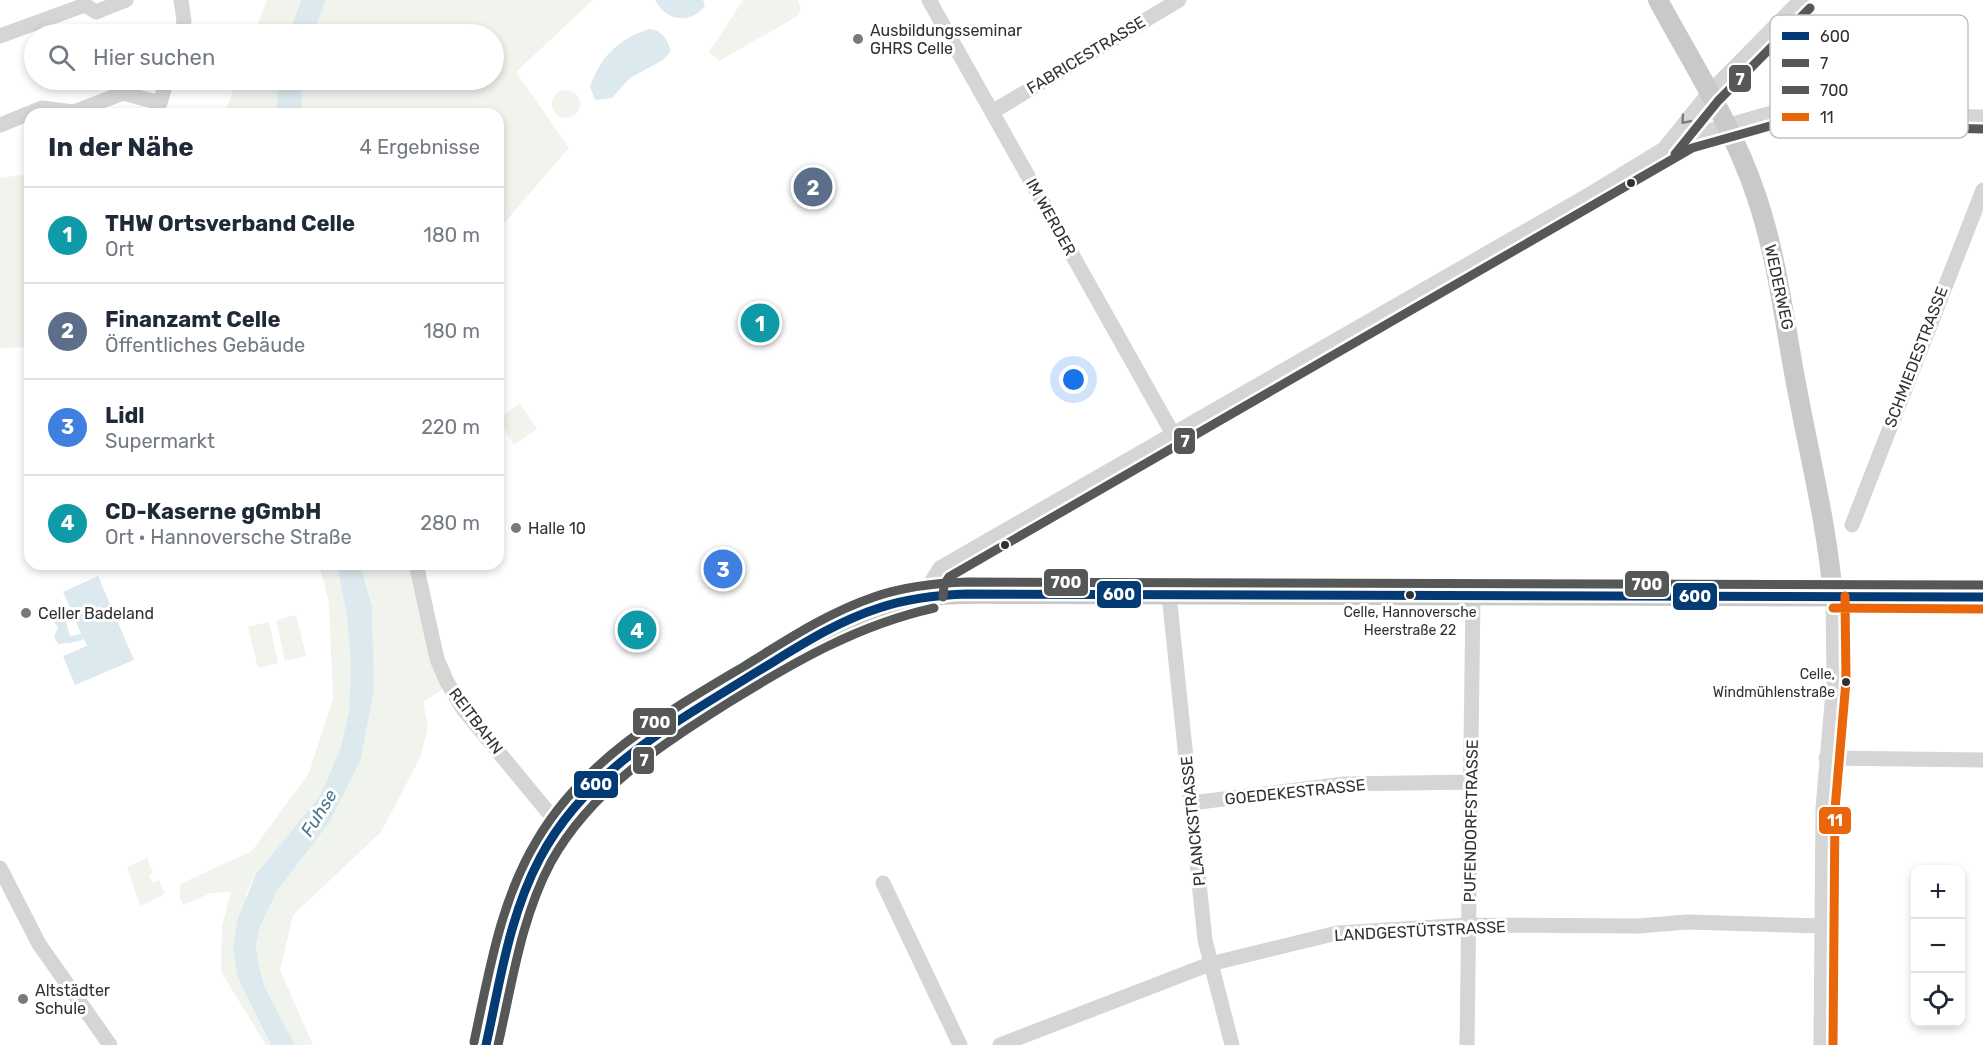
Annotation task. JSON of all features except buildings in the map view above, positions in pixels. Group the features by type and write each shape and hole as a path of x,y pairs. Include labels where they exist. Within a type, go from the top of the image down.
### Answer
{"main road":[{"name":"WEDERWEG","path":"1658,0 1726,125 1755,193 1781,286 1799,398 1826,530 1833,596"},
{"path":"486,1045 508,949 526,890 539,859 563,823 602,777 626,758 724,692 831,629 876,608 931,596 1983,597"}],"street":[{"path":"33,24 85,5 96,12 126,0"},
{"path":"181,0 183,24"},
{"name":"IM WERDER","path":"929,0 1173,434"},
{"name":"FABRICESTRASSE","path":"992,112 1179,0"},
{"path":"1786,15 1801,0"},
{"path":"0,36 24,27"},
{"path":"1664,148 1709,93 1770,31"},
{"path":"84,108 123,93 160,103 164,90"},
{"path":"931,596 932,581 939,568 1592,193 1664,148 1726,125 1770,113"},
{"path":"0,125 24,115"},
{"path":"1968,117 1983,117"},
{"name":"SCHMIEDESTRASSE","path":"1852,525 1983,190"},
{"name":"REITBAHN","path":"417,570 437,659 447,682 463,709 548,812 563,823"},
{"name":"PLANCKSTRASSE","path":"1169,595 1210,964 1232,1045"},
{"name":"PUFENDORFSTRASSE","path":"1467,1045 1473,596"},
{"path":"1821,1045 1826,758 1834,680 1833,596"},
{"path":"1826,758 1983,760"},
{"name":"GOEDEKESTRASSE","path":"1191,803 1344,784 1471,782"},
{"path":"0,868 39,944 110,1045"},
{"path":"883,883 960,1045"},
{"name":"LANDGESTÜTSTRASSE","path":"1000,1045 1210,964 1337,933 1469,925 1638,926 1687,922 1822,926"}],"shaded area":[{"path":"267,0 301,0 293,24 258,24"},
{"path":"326,0 593,0 516,72 569,148 504,223 504,108 301,108 302,90 504,90 504,24 317,24"},
{"path":"743,0 798,0 801,10 796,17 719,61 709,52"},
{"path":"233,90 278,90 277,108 226,108"},
{"path":"566,90 576,94 580,104 576,114 566,118 556,114 552,104 556,94"},
{"path":"24,175 24,347 0,348 0,178"},
{"path":"520,403 537,429 514,445 504,429 504,415"},
{"path":"321,570 338,570 347,616 351,663 349,712 341,747 320,796 256,874 246,894 238,978 271,1045 266,1045 221,972 222,926 231,892 211,893 183,905 180,897 180,884 252,851 309,773 333,699 329,603"},
{"path":"362,570 417,570 430,621 453,683 423,702 428,727 421,756 381,832 293,915 280,970 313,1045 295,1045 265,988 258,963 256,944 261,924 277,891 329,823 361,759 374,689 372,606"},
{"path":"296,615 306,656 285,661 276,620"},
{"path":"269,622 278,663 258,668 248,627"},
{"path":"147,858 153,873 149,875 152,883 159,880 165,894 140,906 127,867"}],"water":[{"path":"301,0 326,0 317,24 293,24"},
{"path":"655,0 703,0 705,6 692,16 678,18 665,12"},
{"path":"650,29 664,36 671,51 663,60 630,78 612,98 595,100 590,87 605,58 620,43"},
{"path":"278,90 302,90 301,108 277,108"},
{"name":"Fuhse","path":"338,570 362,570 372,606 374,689 361,759 329,823 277,891 261,924 256,944 258,963 265,988 295,1045 271,1045 238,978 233,948 238,918 256,874 320,796 341,747 349,712 351,664 347,616"},
{"path":"98,576 134,660 75,685 63,656 87,646 84,639 58,644 54,637 58,627 50,617 58,610 65,618 70,636 81,634 63,592"}],"transit line":[{"name":"7","path":"1803,15 1810,8"},
{"name":"7","path":"1675,154 1718,101 1770,48"},
{"name":"7","path":"943,597 944,585 949,577 1692,148 1770,126"},
{"name":"7","path":"1968,129 1983,129"},
{"name":"700","path":"474,1042 497,938 524,863 556,811 578,785 628,741 684,702 823,619 886,593 921,586 968,582 1983,585"},
{"name":"600","path":"486,1045 520,903 540,858 559,827 581,800 632,753 690,713 797,647 845,621 890,605 923,598 968,594 1983,597"},
{"name":"11","path":"1833,1045 1835,809 1846,681 1845,596"},
{"name":"7","path":"498,1045 518,952 532,906 551,862 586,812 629,771 653,753 777,673 879,624 934,608"},
{"name":"11","path":"1833,608 1983,609"}],"place":[{"name":"Ausbildungsseminar GHRS Celle","path":"858,39"},
{"name":"Finanzamt Celle","path":"813,187"},
{"name":"THW Ortsverband Celle","path":"760,323"},
{"name":"Halle 10","path":"516,528"},
{"name":"Lidl","path":"723,569"},
{"name":"Celle, Hannoversche Heerstraße 22","path":"1410,595"},
{"name":"Celler Badeland","path":"26,613"},
{"name":"CD-Kaserne gGmbH","path":"637,630"},
{"name":"Celle, Windmühlenstraße","path":"1846,682"},
{"name":"Altstädter Schule","path":"23,999"}]}
